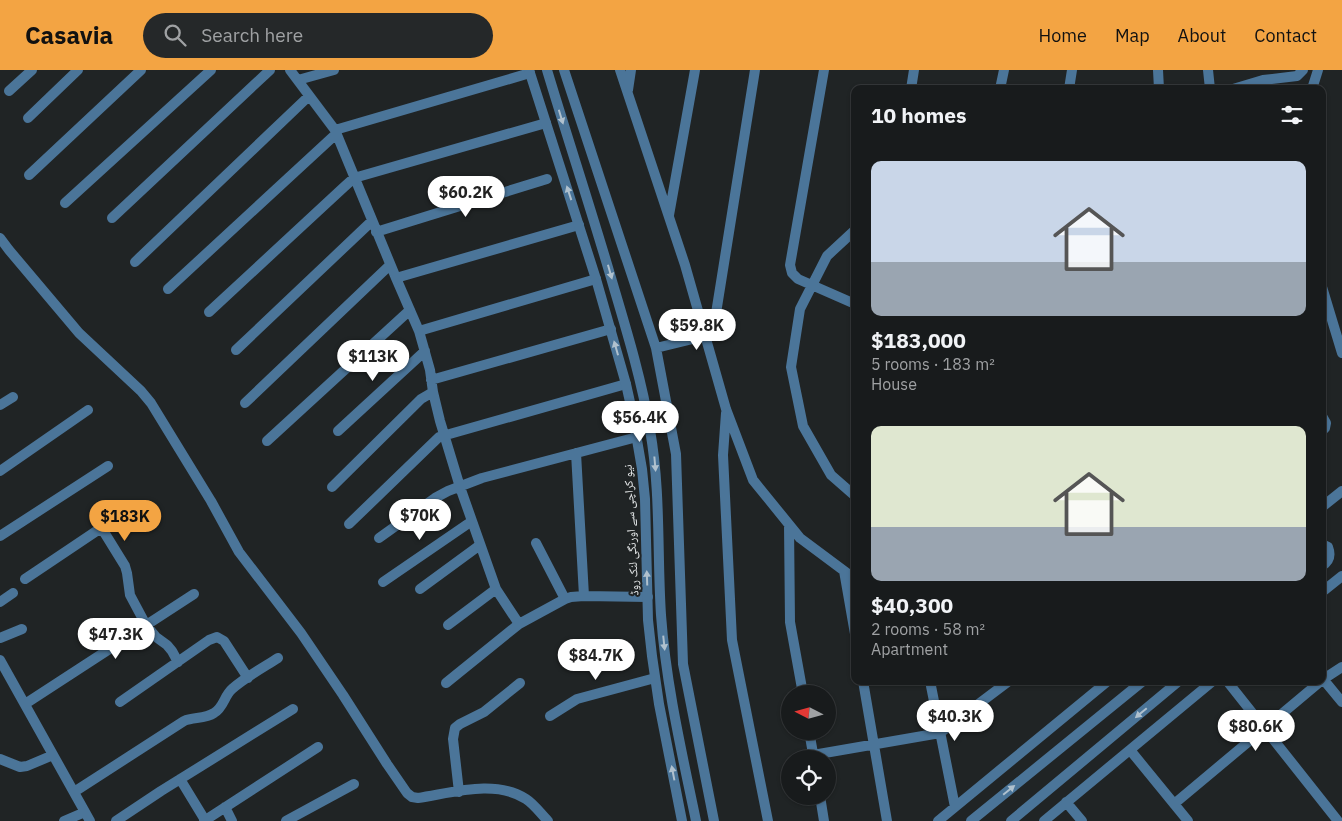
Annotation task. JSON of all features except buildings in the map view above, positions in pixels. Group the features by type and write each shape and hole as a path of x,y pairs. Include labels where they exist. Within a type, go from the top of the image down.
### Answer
{"street":[{"path":"9,91 32,70"},
{"path":"28,118 78,70"},
{"path":"29,175 141,70"},
{"path":"65,203 211,70"},
{"path":"112,218 270,70"},
{"path":"290,70 335,132 419,331 430,370 432,392 460,487 496,589 519,624"},
{"path":"298,80 334,70"},
{"path":"547,70 601,243 636,362 645,403 655,458 661,614 675,717 696,821"},
{"path":"564,70 656,348 676,454 683,664 714,821"},
{"path":"620,70 685,265 726,409 753,480 800,538 851,576"},
{"path":"628,91 631,70"},
{"path":"669,216 694,70"},
{"path":"656,348 705,336 713,332 755,70"},
{"path":"824,70 790,265 792,273 798,279 851,302"},
{"path":"912,85 914,70"},
{"path":"1001,85 1004,70"},
{"path":"1070,85 1072,70"},
{"path":"1158,70 1159,85"},
{"path":"1208,70 1210,85"},
{"path":"1241,85 1263,75 1297,76 1303,70"},
{"path":"1313,85 1318,70"},
{"path":"168,288 335,132 530,71"},
{"name":"نیو کراچی سے اورنگی لنک روڈ","path":"530,71 580,225 611,329 626,384 637,437 645,499 651,647 682,821"},
{"path":"135,262 309,96"},
{"path":"209,312 354,178 546,123"},
{"path":"551,139 567,134"},
{"path":"376,232 548,180"},
{"path":"236,350 372,221"},
{"path":"396,278 580,225"},
{"path":"851,234 827,256 800,309 791,368 802,426 830,474 851,492"},
{"path":"0,238 79,333 141,391 151,403 239,552 301,633 407,793 412,797 418,798 479,789 499,790 518,794 528,800 548,821"},
{"path":"245,403 390,265"},
{"path":"419,331 596,279"},
{"path":"1326,300 1342,353"},
{"path":"267,441 410,310"},
{"path":"431,380 611,329"},
{"path":"338,431 425,352"},
{"path":"621,366 636,362"},
{"path":"349,524 439,437 626,384"},
{"path":"332,487 422,399 432,392"},
{"path":"0,405 13,397"},
{"path":"726,409 723,455 732,640 768,821"},
{"path":"0,471 88,410"},
{"path":"379,538 435,498 448,491 482,478 637,437"},
{"path":"576,453 584,596"},
{"path":"0,536 108,466"},
{"path":"1326,504 1342,491"},
{"path":"383,582 472,521"},
{"path":"789,525 790,622 800,685"},
{"path":"24,579 98,530 104,532 124,566 127,573 130,595 146,625 156,637 167,645 178,662"},
{"path":"536,543 565,599"},
{"path":"420,590 480,545"},
{"path":"1326,546 1330,554 1326,563"},
{"path":"844,571 851,611"},
{"path":"1326,589 1342,576"},
{"path":"448,624 496,589"},
{"path":"0,602 14,593"},
{"path":"25,704 194,594"},
{"path":"446,683 519,624 565,599 584,596 648,597"},
{"path":"0,638 22,629"},
{"path":"120,702 209,640 217,637 224,641 248,678"},
{"path":"74,792 184,721 212,714 223,704 227,694 234,687 278,658"},
{"path":"0,660 87,816 64,821"},
{"path":"1326,677 1342,666"},
{"path":"0,683 10,678"},
{"path":"550,716 577,700 655,678"},
{"path":"459,792 453,739 455,728 484,712 520,683"},
{"path":"1326,684 1342,702"},
{"path":"864,685 887,821"},
{"path":"931,685 955,807"},
{"path":"836,752 940,733 1004,685"},
{"path":"938,821 1103,685"},
{"path":"971,821 1138,685"},
{"path":"1012,821 1173,685"},
{"path":"1044,821 1208,685"},
{"path":"1230,685 1338,821"},
{"path":"1174,804 1316,685"},
{"path":"116,821 293,709"},
{"path":"180,779 205,820 318,747"},
{"path":"1130,750 1188,821"},
{"path":"0,759 20,767 53,755"},
{"path":"286,821 354,784"},
{"path":"1066,802 1082,821"},
{"path":"821,805 824,821"},
{"path":"226,807 232,821"}]}
